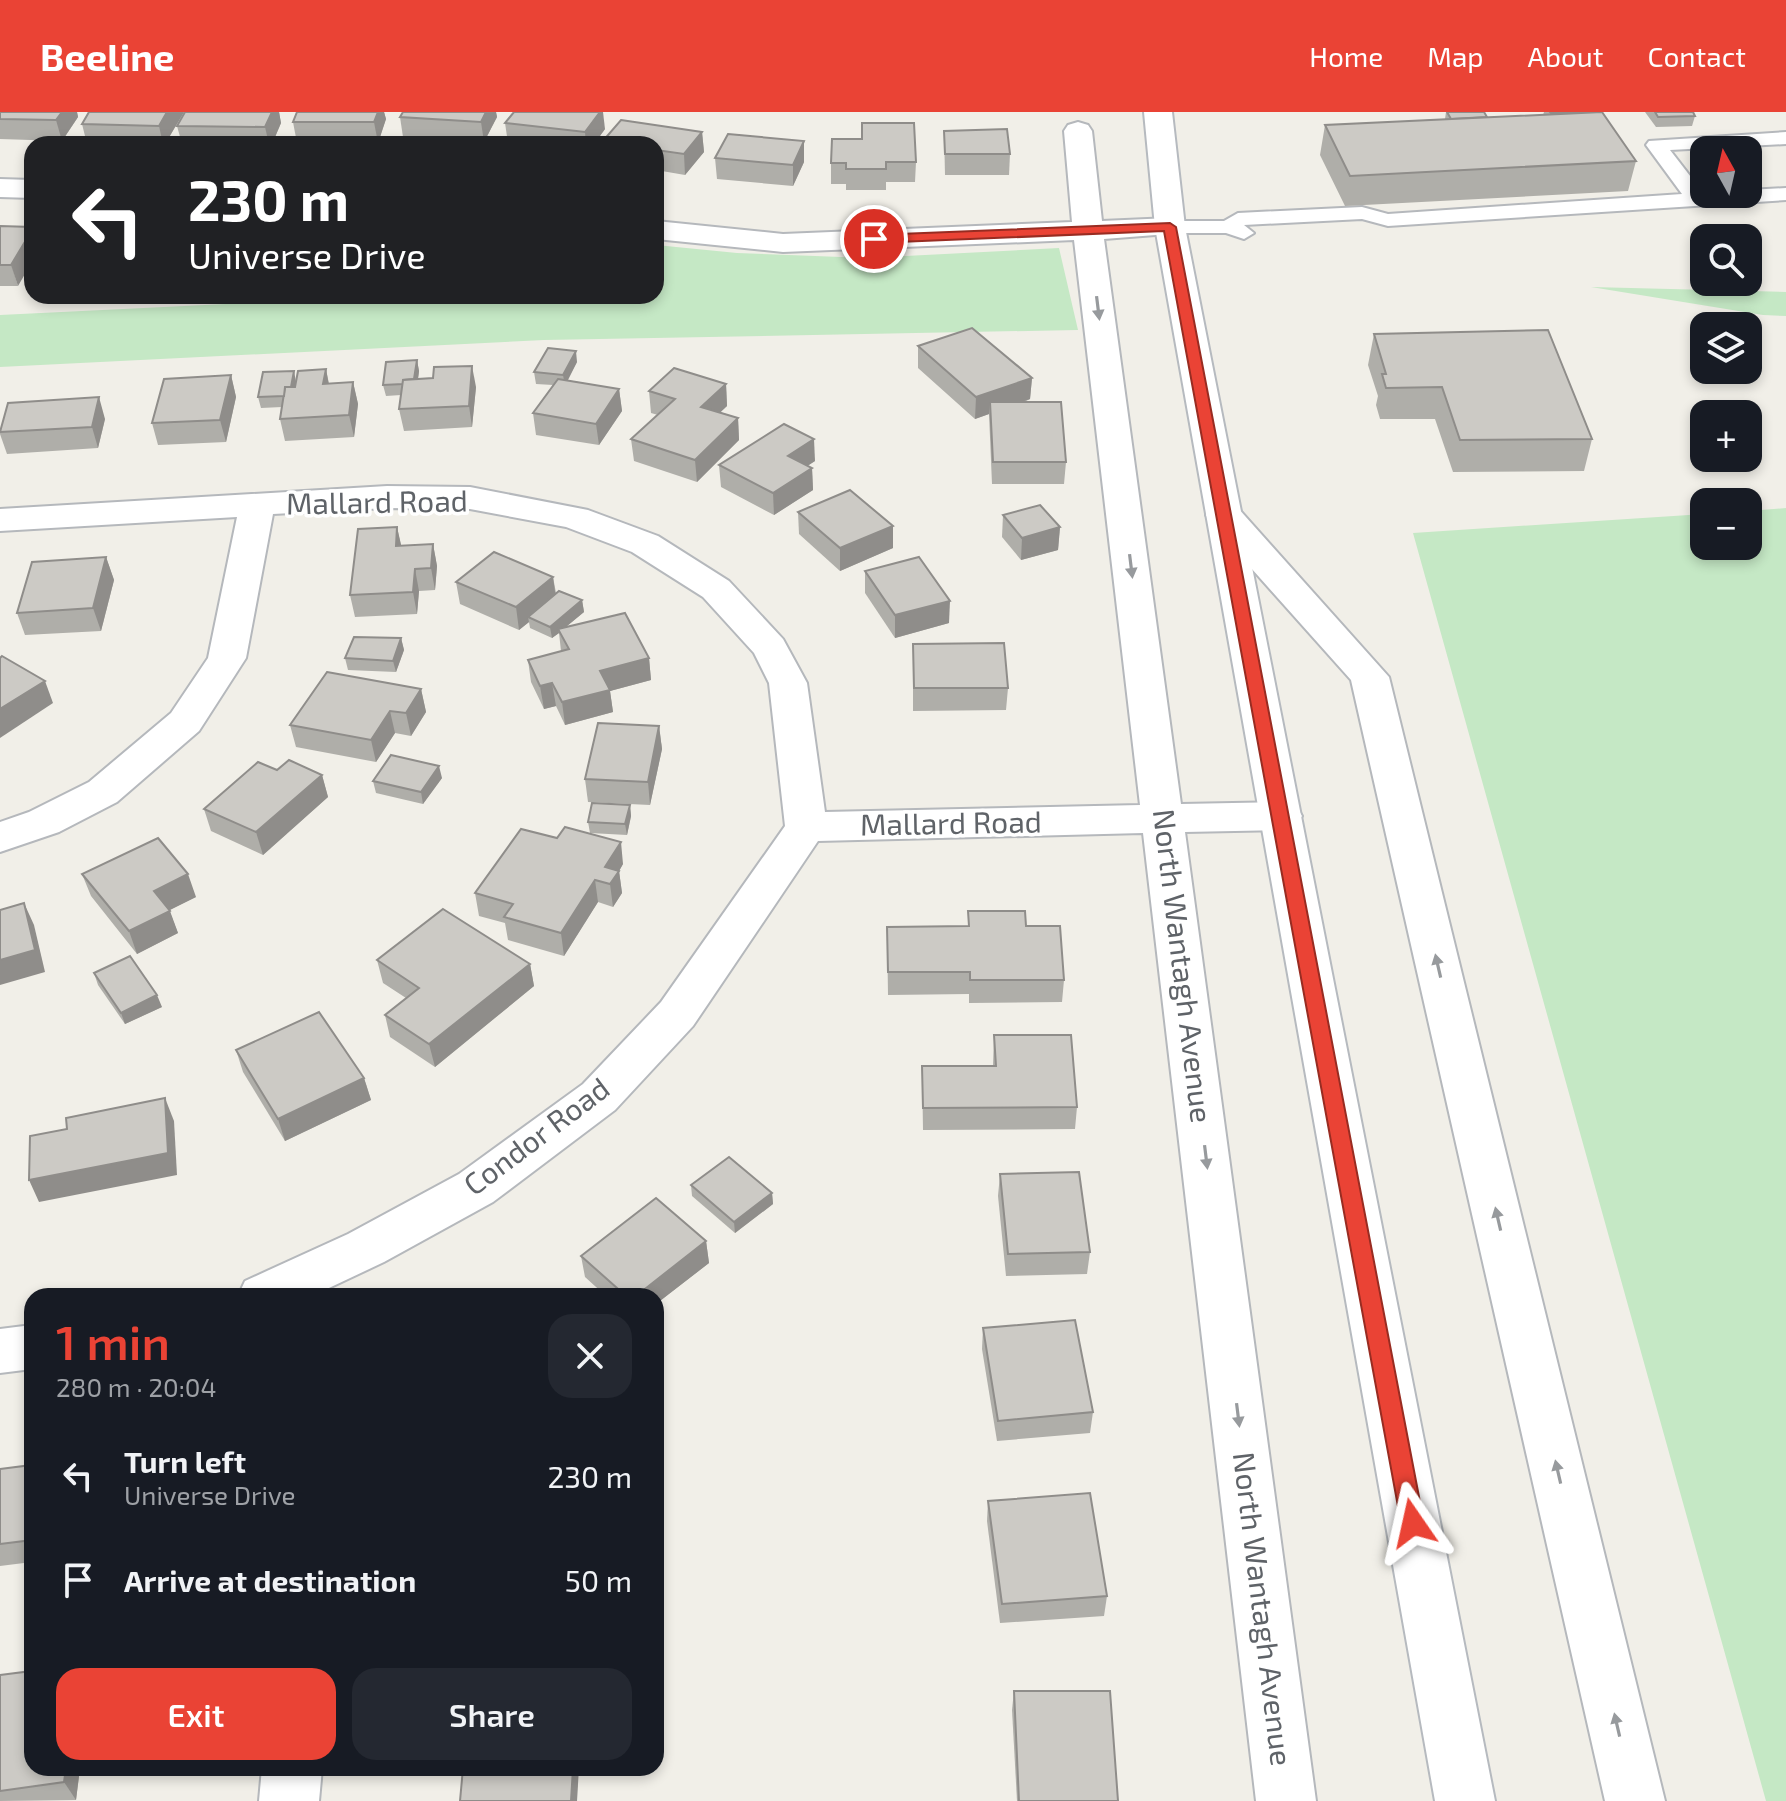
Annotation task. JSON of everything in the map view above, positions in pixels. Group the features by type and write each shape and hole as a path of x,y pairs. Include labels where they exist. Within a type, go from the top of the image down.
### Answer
{"street":[{"path":"1158,112 1170,227 1465,1801"},
{"name":"North Wantagh Avenue","path":"1078,131 1088,231 1286,1801"},
{"path":"0,188 24,189"},
{"path":"664,231 783,243 1170,227"},
{"name":"Mallard Road","path":"0,520 387,497 470,498 575,518 645,544 716,589 770,648 788,683 806,827 1281,816"},
{"path":"0,838 44,822 103,792 185,722 227,658 257,507"},
{"path":"1224,515 1370,677 1635,1801"},
{"name":"Condor Road","path":"280,1288 366,1248 476,1188 599,1097 677,1014 806,827"},
{"path":"0,1351 24,1348"},
{"path":"289,1801 291,1776"}],"lane":[{"path":"1762,139 1786,138"},
{"path":"1690,143 1656,145 1690,191"},
{"path":"1762,195 1786,194"},
{"path":"1170,227 1229,227 1240,234 1374,228 1388,220 1690,199"}],"green space":[{"path":"664,246 737,253 867,258 1059,248 1078,330 544,340 0,367 0,315 225,304 664,304"},
{"path":"1591,287 1690,290 1690,296 1762,296 1762,291 1786,292 1786,316"},
{"path":"1786,508 1786,1801 1766,1801 1413,533 1690,515 1690,560 1762,560 1762,510"}],"building":[{"path":"0,112 62,112 56,120 0,119"},
{"path":"89,112 167,112 159,126 82,124"},
{"path":"185,112 272,112 265,127 177,126"},
{"path":"297,112 378,112 374,122 293,122"},
{"path":"403,112 486,112 481,122 400,117"},
{"path":"514,112 600,112 585,132 505,123"},
{"path":"1447,112 1484,112 1487,117 1451,119"},
{"path":"1550,112 1593,112 1552,114"},
{"path":"1602,112 1636,161 1350,176 1325,125"},
{"path":"1655,112 1693,112 1695,116 1658,117"},
{"path":"621,120 702,132 684,154 664,151 664,136 607,136"},
{"path":"862,123 914,123 916,162 886,162 886,169 846,169 846,163 831,163 832,139 862,139"},
{"path":"1007,129 1010,154 945,154 944,131"},
{"path":"728,134 804,141 793,165 715,158"},
{"path":"0,226 24,227 24,243 11,265 0,265"},
{"path":"972,328 1032,378 976,397 918,346"},
{"path":"1548,330 1592,439 1460,440 1442,387 1386,388 1382,374 1386,374 1374,334"},
{"path":"548,348 576,351 563,375 534,372"},
{"path":"417,360 414,379 403,380 403,384 383,385 386,362"},
{"path":"472,366 469,406 399,409 403,380 433,378 434,367"},
{"path":"674,368 726,384 701,407 738,418 695,460 631,439 675,399 649,391"},
{"path":"326,369 323,384 353,382 349,415 280,419 285,387 295,387 298,371"},
{"path":"294,371 291,387 285,387 284,396 258,397 263,372"},
{"path":"231,375 220,420 152,423 164,379"},
{"path":"558,379 619,389 596,424 533,413"},
{"path":"99,397 92,427 0,432 8,403"},
{"path":"990,402 1061,402 1066,462 993,462"},
{"path":"784,424 814,439 788,456 812,468 773,493 719,465"},
{"path":"850,490 893,526 840,548 798,512"},
{"path":"1040,505 1060,527 1022,538 1003,515"},
{"path":"397,527 396,546 433,544 431,568 415,569 413,592 350,595 358,529"},
{"path":"494,552 553,577 516,607 456,582"},
{"path":"106,557 93,608 17,613 32,562"},
{"path":"919,557 950,601 895,615 865,571"},
{"path":"559,591 582,600 550,627 528,617"},
{"path":"625,613 649,658 600,671 610,690 562,702 552,683 540,686 528,660 569,649 558,629"},
{"path":"354,637 401,638 393,661 345,658"},
{"path":"1004,643 1008,688 914,688 913,644"},
{"path":"2,656 45,681 0,709 0,658"},
{"path":"327,672 421,689 406,713 390,711 371,740 290,725"},
{"path":"598,723 659,726 648,782 585,779"},
{"path":"391,755 439,766 421,792 373,781"},
{"path":"289,760 322,775 256,832 204,809 258,762 277,770"},
{"path":"592,803 630,805 625,824 588,822"},
{"path":"565,827 621,842 605,867 619,871 610,884 595,880 561,933 504,917 513,904 475,893 521,829 557,838"},
{"path":"158,838 188,874 154,891 170,911 129,931 82,874"},
{"path":"24,903 35,950 0,960 0,910"},
{"path":"443,909 530,964 429,1044 385,1015 419,988 377,960"},
{"path":"968,911 1025,911 1026,926 1060,926 1064,980 970,980 970,972 888,972 887,927 969,926"},
{"path":"130,956 157,995 121,1013 94,973"},
{"path":"319,1012 364,1078 278,1119 236,1050"},
{"path":"994,1035 1071,1035 1077,1107 923,1108 922,1066 996,1066"},
{"path":"165,1098 168,1153 29,1180 30,1136 67,1129 66,1118"},
{"path":"729,1157 772,1193 734,1222 691,1185"},
{"path":"1079,1172 1090,1252 1008,1254 1000,1174"},
{"path":"656,1198 706,1241 646,1288 617,1288 581,1256"},
{"path":"1075,1320 1093,1412 998,1421 983,1328"},
{"path":"24,1466 24,1541 0,1544 0,1469"},
{"path":"1090,1493 1107,1596 1002,1604 988,1501"},
{"path":"24,1672 24,1776 65,1776 64,1782 0,1791 0,1675"},
{"path":"1014,1691 1110,1691 1118,1801 1019,1801"},
{"path":"462,1776 573,1776 571,1801 460,1801"}],"route":[{"path":"874,239 1170,227 1413,1523"}]}
